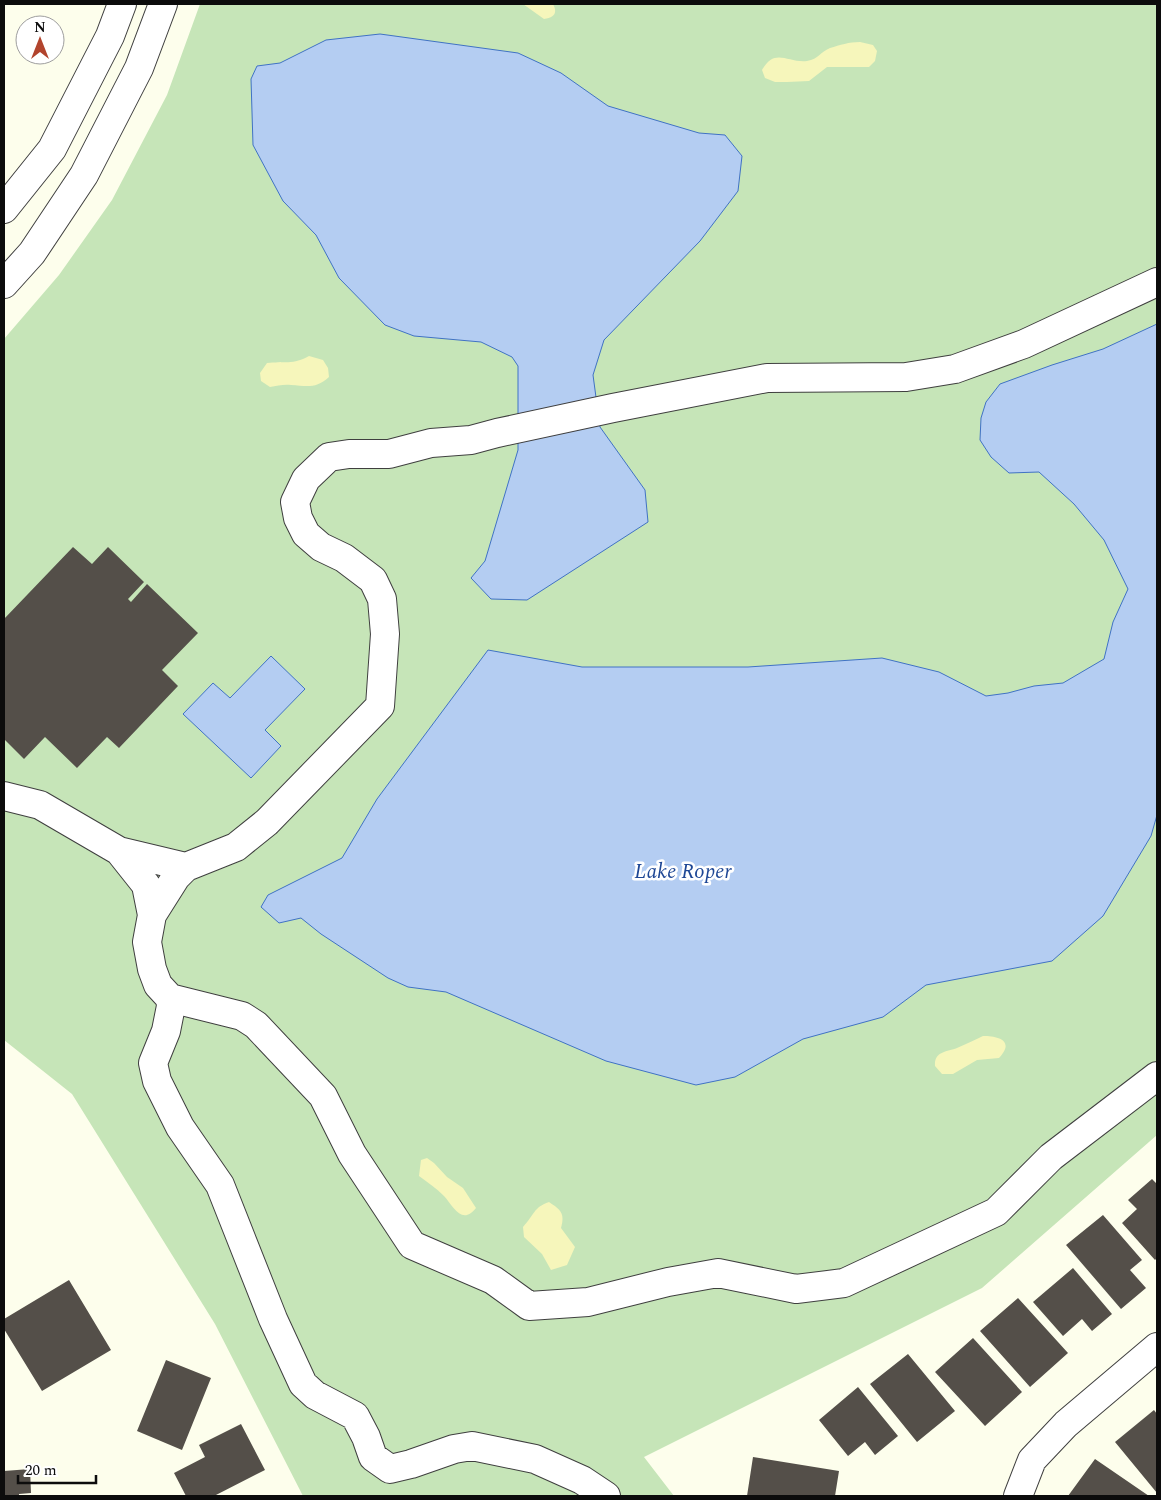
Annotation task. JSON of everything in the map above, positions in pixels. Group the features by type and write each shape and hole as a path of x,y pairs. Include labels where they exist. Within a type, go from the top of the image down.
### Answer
{"street":[{"path":"4,209 52,149 110,36 122,4"},
{"path":"4,284 32,253 84,175 140,68 163,4"},
{"path":"1157,282 1024,344 955,369 906,377 767,378 613,408 471,440 430,443 389,454 349,454 329,457 306,479 295,502 298,518 306,534 321,547 344,558 373,580 382,599 385,634 380,706 267,822 236,847 186,867 176,877 152,915 147,942 152,969 158,985 170,998 242,1016 256,1025 323,1096 352,1154 412,1245 493,1280 529,1306 588,1302 668,1282 718,1273 796,1289 844,1283 996,1212 1051,1157 1157,1076"},
{"path":"4,796 40,805 119,851 186,867"},
{"path":"119,851 146,885 152,915"},
{"path":"170,998 171,1006 166,1031 153,1063 156,1081 180,1127 220,1184 273,1319 303,1384 314,1395 355,1416 366,1437 372,1456 390,1469 454,1449 472,1446 535,1459 582,1480 606,1496"},
{"path":"1018,1496 1032,1460 1066,1424 1157,1347"}],"shaded area":[{"path":"200,4 1157,4 1157,1135 982,1288 644,1457 674,1496 303,1496 215,1324 72,1094 4,1040 4,339 59,275 112,200 167,95"}],"sand":[{"path":"523,4 553,4 555,12 550,18 544,19"},
{"path":"860,42 873,45 877,51 875,61 869,67 827,67 809,81 787,82 775,82 765,78 762,70 772,59 782,58 807,61 814,59 830,48"},
{"path":"309,356 323,360 328,368 329,377 324,381 311,386 286,385 270,387 261,381 260,373 267,363 293,362"},
{"path":"983,1036 999,1038 1003,1041 1006,1047 999,1058 977,1060 953,1074 942,1074 935,1066 937,1057 942,1053"},
{"path":"427,1158 447,1177 463,1188 476,1208 471,1213 462,1215 454,1209 441,1193 419,1176 421,1160"},
{"path":"549,1202 561,1212 561,1228 575,1247 567,1265 551,1270 542,1254 524,1237 523,1227 537,1209"}],"water":[{"path":"380,34 518,53 561,73 608,106 699,133 725,135 742,156 738,191 700,241 604,340 593,375 600,427 645,490 648,522 527,600 491,599 471,578 485,561 518,450 518,366 512,357 481,342 414,336 385,325 339,278 316,235 283,201 253,145 251,79 257,66 280,63 326,40"},
{"name":"Lake Roper","path":"1157,324 1157,815 1151,836 1103,916 1052,961 926,985 883,1017 803,1039 735,1077 696,1085 606,1061 446,992 408,987 388,978 321,934 301,918 279,923 261,907 268,895 342,858 377,799 488,650 582,667 748,667 882,658 939,672 986,696 1008,693 1034,686 1063,683 1104,659 1113,622 1128,589 1104,540 1074,504 1039,472 1009,473 991,457 980,440 981,418 986,402 1000,384 1103,349"},
{"path":"271,656 305,689 265,730 281,746 251,778 183,714 213,683 230,698"}],"building":[{"path":"73,547 92,564 108,547 144,582 128,599 131,602 147,584 198,633 162,670 178,686 119,748 107,737 77,768 45,737 24,759 4,739 4,619"},
{"path":"1152,1179 1157,1184 1157,1258 1155,1260 1122,1223 1137,1209 1128,1200"},
{"path":"1103,1215 1142,1260 1130,1270 1146,1288 1121,1309 1066,1245"},
{"path":"1073,1268 1112,1314 1092,1331 1082,1319 1063,1336 1033,1302"},
{"path":"69,1280 111,1350 42,1391 4,1329 4,1319"},
{"path":"1018,1298 1068,1353 1030,1387 980,1331"},
{"path":"973,1338 1022,1392 985,1426 935,1372"},
{"path":"908,1354 955,1411 917,1442 870,1384"},
{"path":"166,1360 211,1378 182,1450 137,1431"},
{"path":"858,1387 898,1436 875,1455 865,1442 848,1456 819,1420"},
{"path":"1154,1410 1157,1414 1157,1493 1115,1442"},
{"path":"241,1424 265,1470 214,1496 186,1496 174,1473 205,1457 199,1445"},
{"path":"753,1457 839,1471 835,1496 747,1496"},
{"path":"1095,1459 1149,1496 1068,1496"},
{"path":"30,1469 31,1493 19,1494 19,1496 4,1496 4,1471"}]}
